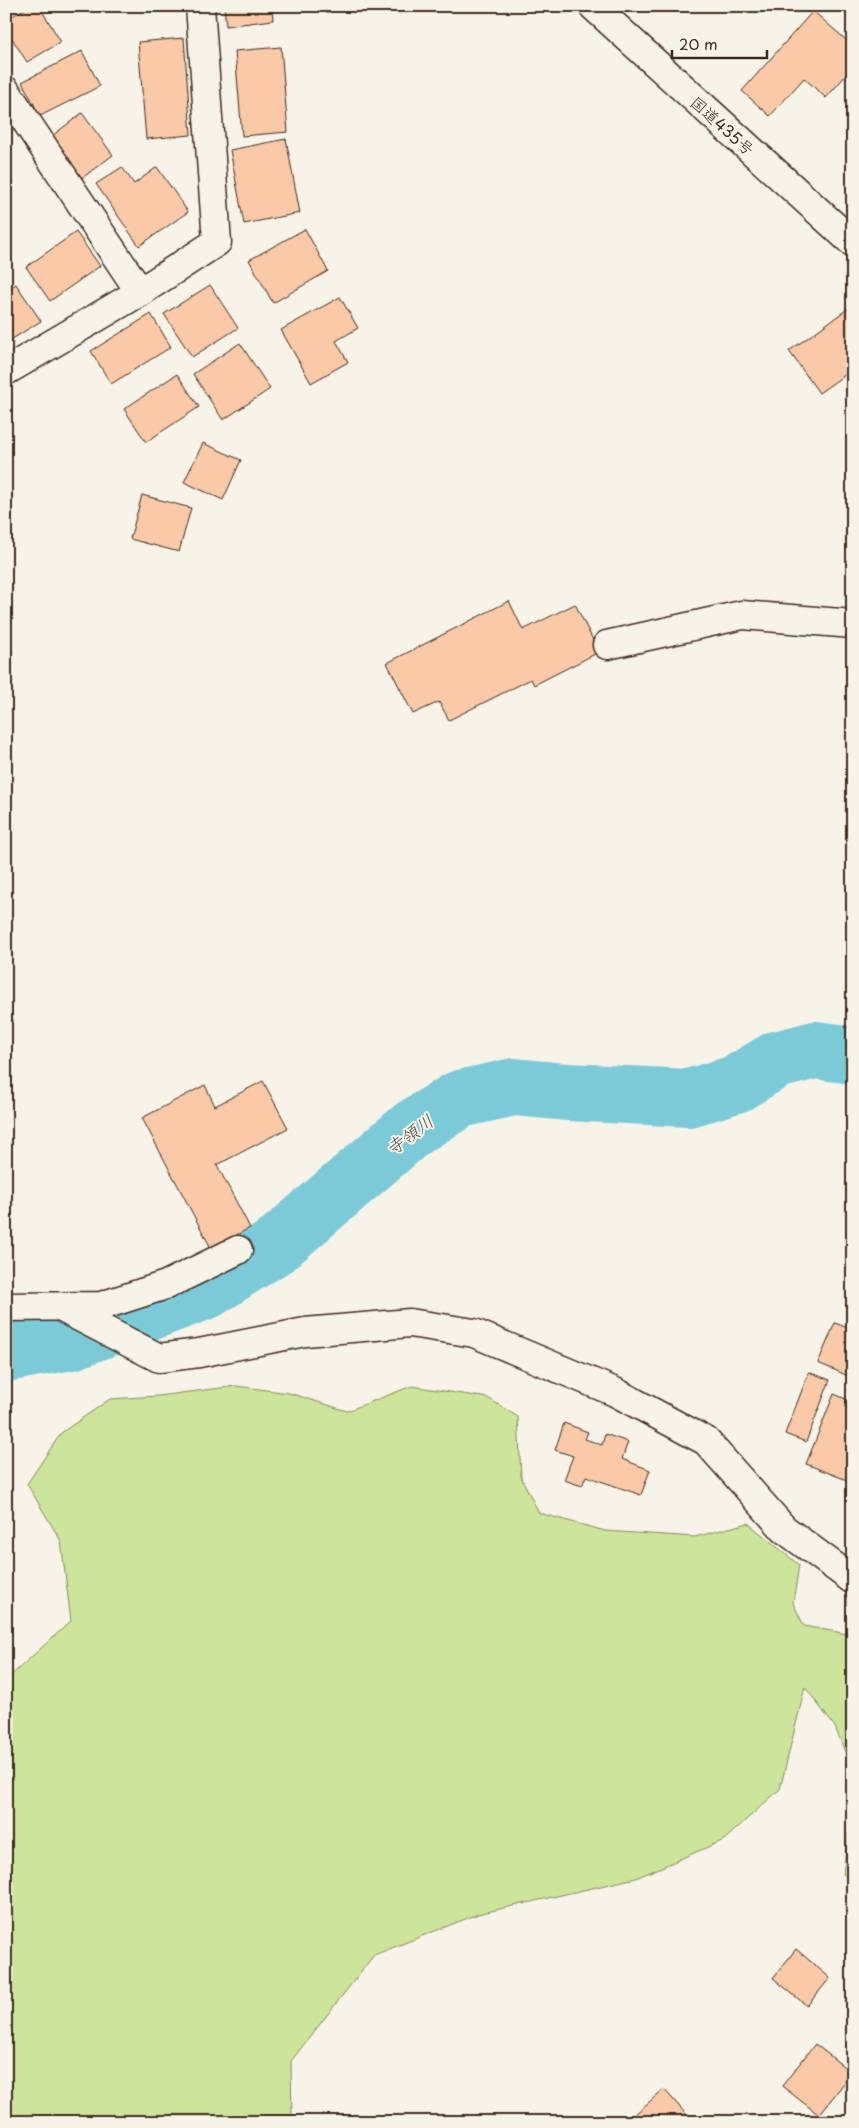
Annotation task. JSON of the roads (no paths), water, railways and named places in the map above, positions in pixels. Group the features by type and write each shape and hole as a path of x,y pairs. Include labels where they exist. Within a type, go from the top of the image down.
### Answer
{"main road":[{"path":"6,371 140,292 216,242 200,6"},
{"name":"国道435号","path":"593,6 853,243"},
{"path":"6,91 140,292"},
{"path":"607,645 742,615 853,624"},
{"path":"6,1307 67,1310 101,1306 166,1285 238,1250"},
{"path":"67,1310 159,1358 199,1353 304,1332 410,1323 474,1333 615,1392 706,1441 784,1529 853,1580"}],"waterway":[{"name":"寺領川","path":"6,1353 71,1341 207,1290 277,1245 413,1128 460,1099 514,1087 567,1092 689,1098 736,1084 776,1060 815,1050 853,1055"}]}
